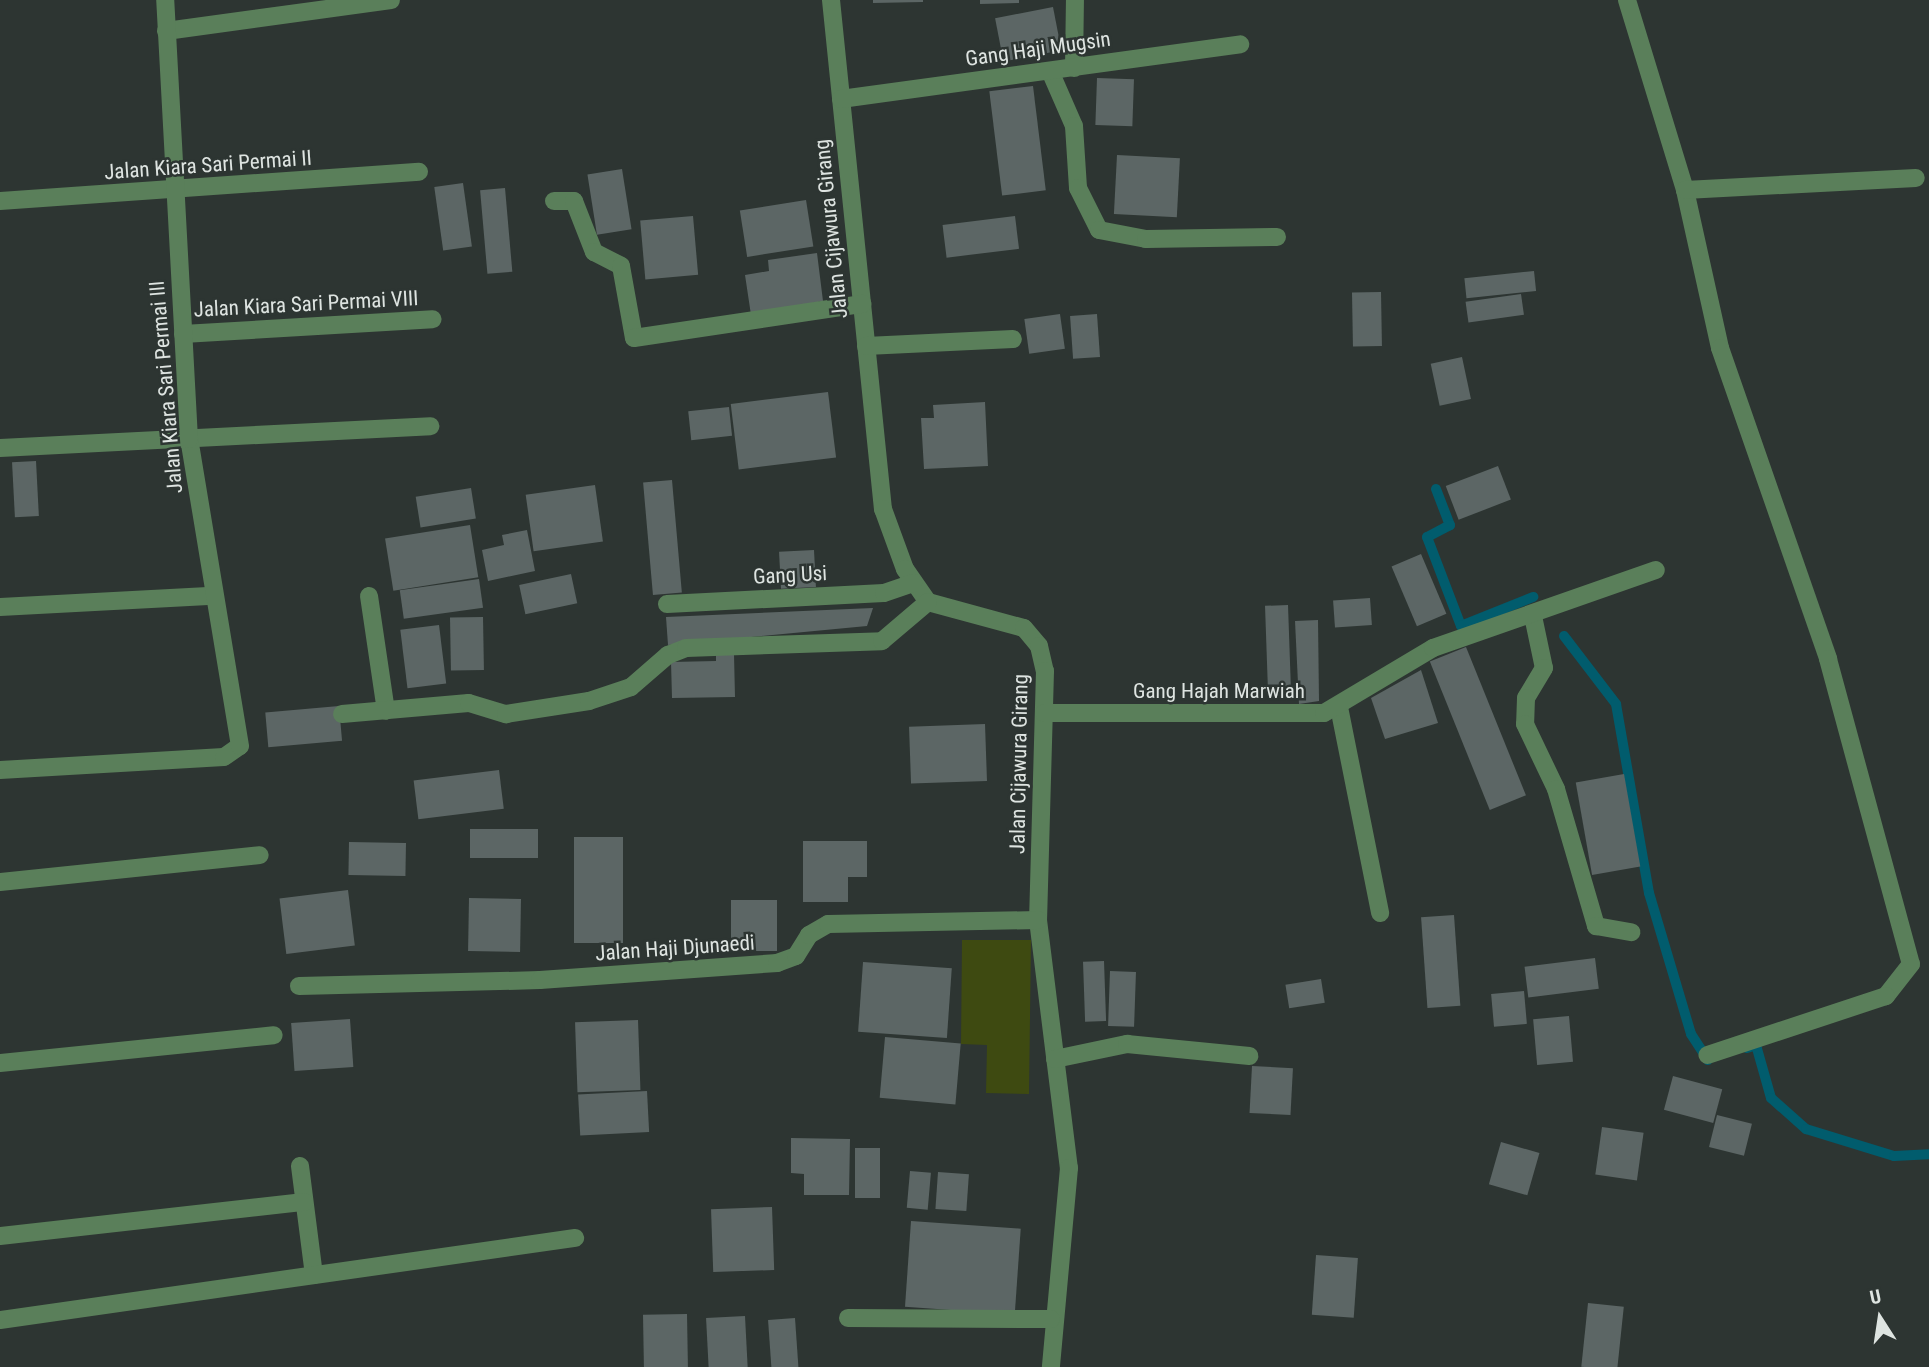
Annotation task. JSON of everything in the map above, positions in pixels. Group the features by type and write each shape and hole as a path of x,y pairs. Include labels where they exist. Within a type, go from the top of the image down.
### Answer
{"street":[{"name":"Jalan Kiara Sari Permai III","path":"0,770 224,757 240,746 189,439 165,0"},
{"path":"166,30 391,0"},
{"name":"Jalan Cijawura Girang","path":"831,0 883,509 913,583 928,602 1024,628 1039,646 1045,671 1038,920 1069,1168 1051,1319 1051,1367"},
{"path":"1074,68 1075,0"},
{"path":"1627,0 1685,190 1720,348 1828,659 1911,964 1886,996 1708,1055"},
{"name":"Gang Haji Mugsin","path":"841,99 1240,44"},
{"path":"1049,71 1074,126 1078,188 1099,230 1146,239 1277,237"},
{"name":"Jalan Kiara Sari Permai II","path":"0,201 175,191 419,172"},
{"path":"1685,190 1916,178"},
{"path":"554,201 575,201 590,246 621,266 634,338 862,304"},
{"name":"Jalan Kiara Sari Permai VIII","path":"183,334 433,319"},
{"path":"866,345 1013,339"},
{"path":"0,447 430,426"},
{"name":"Gang Hajah Marwiah","path":"1045,713 1293,716 1339,707 1433,648 1533,616 1656,570"},
{"name":"Gang Usi","path":"667,604 884,593 913,583"},
{"path":"0,607 213,596"},
{"path":"369,596 386,711"},
{"path":"342,715 469,704 506,714 589,701 631,687 668,655 686,648 882,641 928,602"},
{"path":"1533,616 1544,668 1526,698 1525,724 1556,789 1596,926 1631,932"},
{"path":"1339,707 1380,913"},
{"path":"0,882 260,855"},
{"name":"Jalan Haji Djunaedi","path":"299,986 540,980 777,963 796,956 809,935 828,924 1038,920"},
{"path":"0,1063 274,1035"},
{"path":"1055,1059 1127,1044 1249,1056"},
{"path":"300,1166 314,1275"},
{"path":"0,1236 304,1202"},
{"path":"0,1320 575,1238"},
{"path":"848,1318 1051,1319"}],"green space":[{"path":"962,940 1031,940 1029,1094 986,1093 987,1045 961,1044"}],"building":[{"path":"873,0 923,0 923,2 873,3"},
{"path":"980,0 1019,0 1019,3 980,4"},
{"path":"1053,7 1061,50 1003,61 995,18"},
{"path":"1097,78 1134,79 1132,126 1095,125"},
{"path":"1033,86 1046,190 1002,196 989,91"},
{"path":"1117,155 1180,158 1177,217 1114,214"},
{"path":"622,169 632,229 597,235 587,174"},
{"path":"463,183 472,246 443,250 434,187"},
{"path":"505,188 512,272 487,274 480,190"},
{"path":"806,200 813,246 747,257 740,210"},
{"path":"693,216 698,275 645,279 640,221"},
{"path":"1015,216 1019,249 947,258 943,225"},
{"path":"817,253 823,301 751,315 745,275 769,271 768,260"},
{"path":"1534,271 1536,291 1466,298 1464,278"},
{"path":"1381,292 1382,346 1353,346 1352,293"},
{"path":"1521,294 1524,315 1468,323 1466,302"},
{"path":"1060,314 1065,349 1029,354 1024,319"},
{"path":"1097,314 1100,357 1073,359 1070,316"},
{"path":"1462,357 1471,399 1440,406 1431,364"},
{"path":"828,392 836,458 739,469 731,404"},
{"path":"985,402 988,466 924,469 921,418 934,418 933,405"},
{"path":"729,407 732,436 691,440 688,411"},
{"path":"36,461 39,516 15,517 12,462"},
{"path":"1498,466 1511,500 1459,520 1446,486"},
{"path":"672,480 682,593 653,595 643,483"},
{"path":"595,485 603,541 534,551 526,495"},
{"path":"471,488 476,519 421,527 416,497"},
{"path":"470,525 478,577 393,591 385,538"},
{"path":"527,530 535,571 488,581 482,550 504,545 502,535"},
{"path":"814,550 816,587 781,589 779,552"},
{"path":"1421,554 1446,614 1417,626 1392,567"},
{"path":"571,574 577,603 525,614 519,585"},
{"path":"479,579 483,608 404,619 400,590"},
{"path":"1370,598 1372,625 1335,628 1333,601"},
{"path":"1288,605 1291,695 1268,696 1265,606"},
{"path":"873,608 867,626 668,645 666,617"},
{"path":"483,617 484,670 451,671 450,618"},
{"path":"1318,620 1319,701 1299,704 1295,621"},
{"path":"439,625 446,684 407,688 400,630"},
{"path":"1466,647 1526,795 1490,810 1430,662"},
{"path":"716,654 734,654 735,697 672,698 671,662 716,661"},
{"path":"1421,670 1438,723 1385,739 1371,698"},
{"path":"339,706 342,741 268,747 265,712"},
{"path":"985,724 987,781 911,784 909,727"},
{"path":"499,770 504,809 418,819 414,780"},
{"path":"1624,774 1640,867 1592,875 1576,783"},
{"path":"470,829 538,829 538,858 470,858"},
{"path":"574,837 623,837 623,943 574,943"},
{"path":"803,841 867,841 867,877 848,877 848,902 803,902"},
{"path":"349,842 406,843 405,876 348,875"},
{"path":"348,890 355,946 286,954 280,898"},
{"path":"469,898 521,899 520,952 468,951"},
{"path":"731,900 777,900 777,951 731,951"},
{"path":"1454,915 1460,1006 1427,1008 1421,917"},
{"path":"1595,958 1599,989 1528,997 1525,967"},
{"path":"1104,961 1106,1021 1085,1022 1083,962"},
{"path":"863,962 952,968 947,1038 858,1032"},
{"path":"1110,971 1136,972 1134,1027 1108,1026"},
{"path":"1321,979 1325,1003 1289,1008 1285,985"},
{"path":"1524,991 1527,1024 1494,1027 1491,994"},
{"path":"1569,1016 1573,1062 1537,1065 1533,1019"},
{"path":"350,1019 353,1067 294,1071 291,1023"},
{"path":"638,1020 640,1090 577,1092 575,1022"},
{"path":"885,1037 961,1044 955,1104 880,1098"},
{"path":"1252,1066 1293,1068 1290,1115 1250,1113"},
{"path":"1673,1076 1722,1089 1713,1123 1664,1110"},
{"path":"647,1091 649,1132 580,1136 578,1095"},
{"path":"1717,1115 1752,1124 1744,1156 1709,1147"},
{"path":"1602,1127 1644,1133 1637,1180 1595,1175"},
{"path":"791,1138 850,1139 849,1195 804,1195 804,1174 791,1173"},
{"path":"1501,1142 1539,1153 1527,1195 1489,1184"},
{"path":"855,1148 880,1148 880,1198 855,1198"},
{"path":"910,1171 931,1173 928,1210 907,1208"},
{"path":"938,1172 969,1174 966,1211 935,1209"},
{"path":"772,1207 774,1270 713,1272 711,1209"},
{"path":"911,1221 1021,1229 1015,1314 905,1307"},
{"path":"1316,1255 1358,1258 1354,1318 1312,1315"},
{"path":"1588,1303 1624,1307 1617,1367 1581,1367"},
{"path":"687,1314 688,1367 644,1367 643,1315"},
{"path":"745,1316 748,1367 709,1367 706,1318"},
{"path":"795,1318 798,1367 771,1367 768,1320"}],"waterway":[{"path":"1436,489 1450,525 1427,537 1461,626 1533,597"},
{"path":"1564,636 1616,704 1649,893 1691,1034 1708,1060"},
{"path":"1747,1048 1756,1045 1771,1098 1806,1129 1894,1156 1929,1154"}]}
